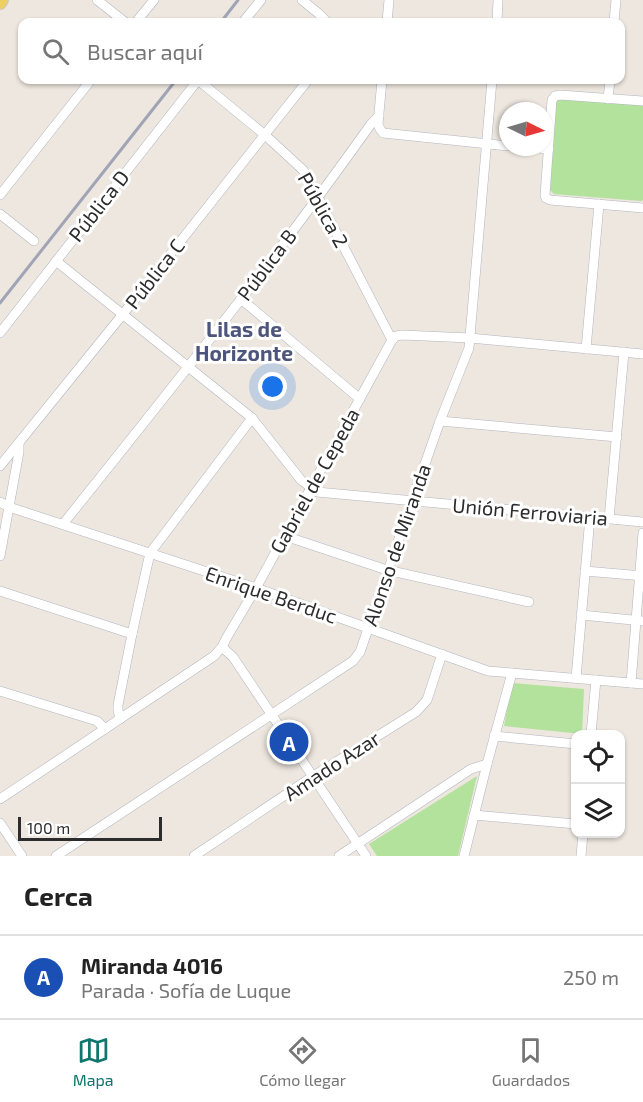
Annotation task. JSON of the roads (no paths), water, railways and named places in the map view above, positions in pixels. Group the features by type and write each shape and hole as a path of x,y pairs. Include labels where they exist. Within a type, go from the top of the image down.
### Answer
{"street":[{"path":"96,0 120,18"},
{"path":"139,18 154,0"},
{"path":"246,18 261,0"},
{"path":"302,0 323,18"},
{"path":"387,18 389,0"},
{"path":"497,18 498,0"},
{"path":"614,18 616,0"},
{"path":"0,195 88,84"},
{"name":"Pública D","path":"0,333 195,84"},
{"name":"Pública 2","path":"203,84 303,170 392,340"},
{"name":"Pública C","path":"0,466 305,84"},
{"path":"382,84 378,124 383,133 499,145"},
{"name":"Alonso de Miranda","path":"56,856 353,661 360,652 440,421 469,348 492,84"},
{"path":"608,99 609,84"},
{"path":"552,102 555,96 560,95 643,101"},
{"name":"Pública B","path":"63,524 188,368 318,199 370,124 379,116"},
{"path":"548,156 546,198 643,208"},
{"path":"586,349 599,204"},
{"path":"0,213 34,241"},
{"path":"56,261 252,418 310,488"},
{"path":"241,299 360,399"},
{"path":"392,340 402,335 470,338 643,354"},
{"name":"Gabriel de Cepeda","path":"0,799 214,656 222,647 392,340"},
{"path":"609,519 624,352"},
{"path":"120,719 118,710 150,553 252,418"},
{"path":"440,421 616,437"},
{"path":"0,556 4,505 19,452 19,443"},
{"name":"Unión Ferroviaria","path":"310,488 326,493 643,522"},
{"name":"Enrique Berduc","path":"4,505 256,588 488,670 643,684"},
{"path":"576,678 590,517"},
{"path":"631,683 639,620 643,533"},
{"path":"285,536 387,570 529,602"},
{"path":"585,571 641,576"},
{"path":"0,591 132,634"},
{"path":"581,615 639,620"},
{"path":"222,647 233,657 366,856"},
{"name":"Amado Azar","path":"194,856 422,707 427,700 442,654"},
{"path":"464,856 512,673"},
{"path":"591,730 596,680"},
{"path":"0,691 97,721 105,729"},
{"path":"494,736 571,744"},
{"path":"339,856 471,769 487,764"},
{"path":"474,815 571,824"},
{"path":"0,823 22,856"},
{"path":"581,856 583,838"}],"railway":[{"path":"224,18 238,0"},
{"path":"0,303 173,84"}],"place":[{"name":"Miranda 4016","path":"289,742"}],"district":[{"name":"Lilas de Horizonte","path":"244,342"}]}
